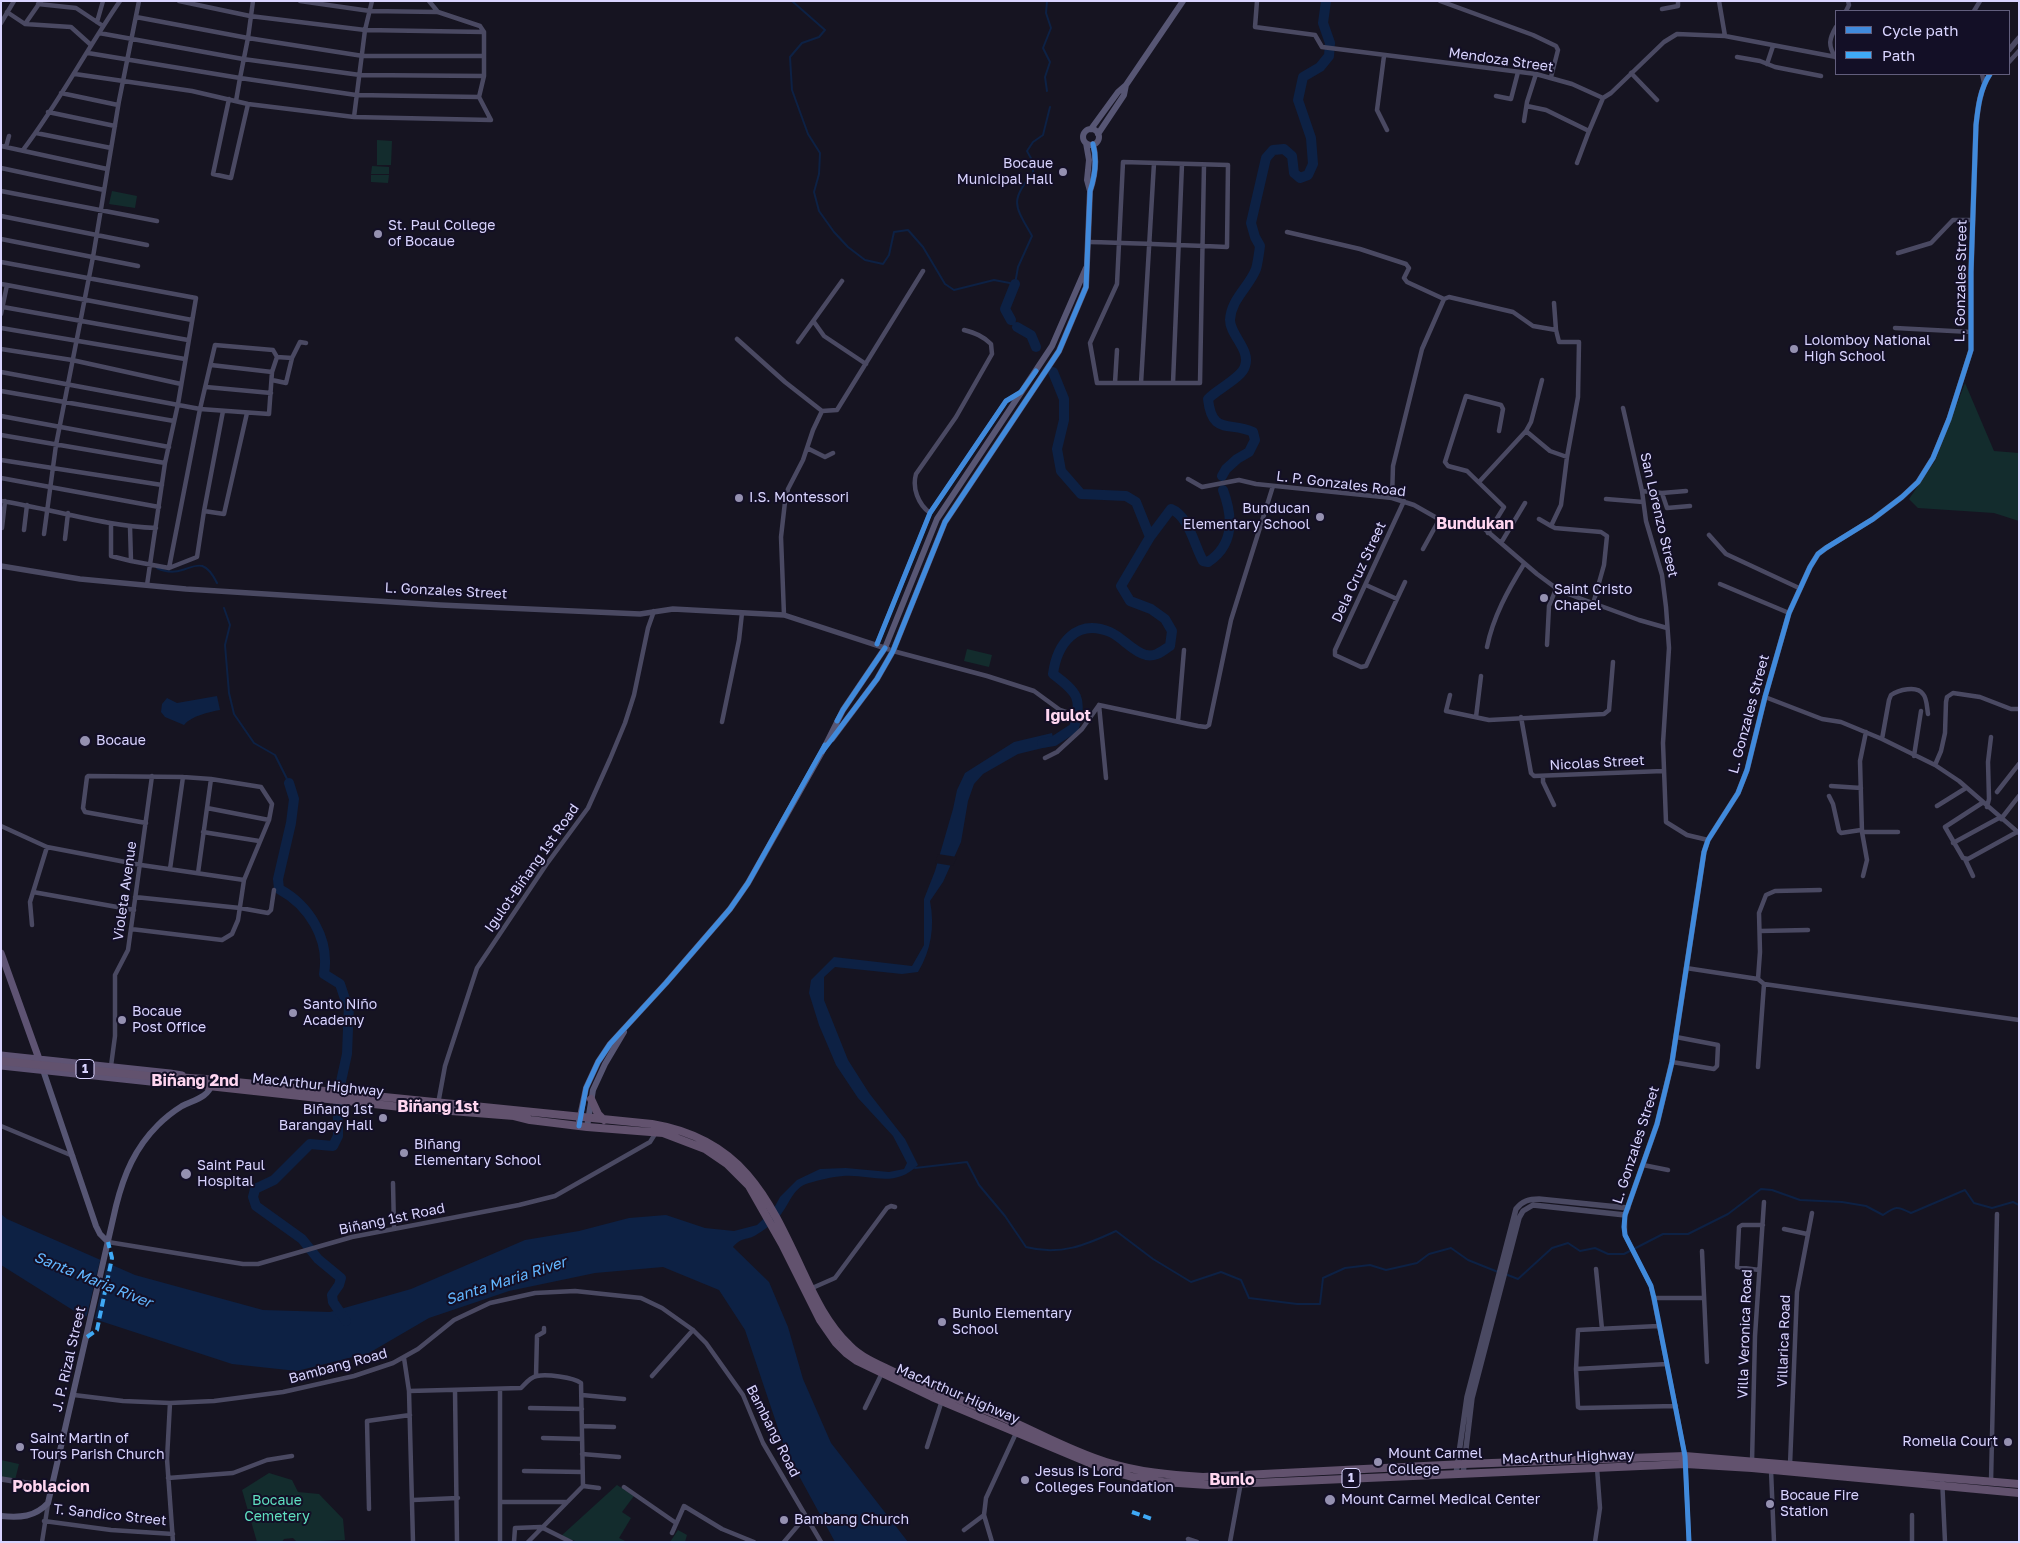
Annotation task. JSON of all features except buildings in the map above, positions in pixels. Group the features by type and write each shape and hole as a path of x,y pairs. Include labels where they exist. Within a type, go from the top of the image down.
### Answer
{"highway":[{"name":"1","path":"1,1061 190,1081"},
{"name":"MacArthur Highway","path":"190,1081 657,1128"},
{"path":"591,1099 598,1114 604,1120"},
{"name":"MacArthur Highway","path":"583,1122 604,1120 657,1128 694,1136 721,1150 755,1181 760,1197 781,1234 808,1290 831,1324 850,1347 883,1370 942,1397 1105,1462 1133,1470 1164,1475 1241,1479 1460,1474 1597,1468 1686,1460"},
{"name":"MacArthur Highway","path":"1241,1479 1461,1464 1686,1460 1942,1481 1991,1486 2019,1493"},
{"name":"MacArthur Highway","path":"1752,1464 1771,1470 1790,1468"},
{"name":"MacArthur Highway","path":"1991,1486 2019,1484"}],"main road":[{"path":"1090,144 1083,139 1084,134 1087,130 1092,129 1118,92 1126,86 1182,1"},
{"path":"1090,144 1098,139 1098,134 1124,95 1126,86"},
{"path":"1092,129 1098,134"},
{"path":"822,752 877,679 893,651 945,522 1060,351 1086,287 1090,191 1087,180 1090,144"},
{"path":"583,1122 586,1088 598,1062 610,1044 730,909 748,883 822,752 843,710 885,648 937,519 1052,346 1086,268"},
{"path":"1052,346 1060,351"},
{"path":"1034,374 1041,378"},
{"path":"1,953 39,1059"},
{"path":"583,1122 592,1090 627,1026"},
{"name":"MacArthur Highway","path":"1,1056 170,1073 190,1081"},
{"name":"MacArthur Highway","path":"1,1066 169,1084 190,1081"},
{"path":"43,1070 96,1226 100,1234 108,1242"},
{"name":"J. P. Rizal Street","path":"48,1503 122,1182 137,1150 164,1120 181,1107 204,1096 212,1083"},
{"name":"T. Sandico Street","path":"1,1516 19,1518 31,1515 40,1511 48,1503"}],"street":[{"path":"1,23 14,1"},
{"path":"97,22 103,1"},
{"path":"23,150 75,74 120,1"},
{"path":"44,534 56,444 97,236 118,106 139,1"},
{"path":"179,1 250,16 365,30 484,32"},
{"path":"236,101 253,1"},
{"path":"75,74 192,91 248,104 354,117 490,120 479,97 484,76 484,32 480,26 438,12 370,11 300,1"},
{"path":"354,117 365,30 372,1"},
{"path":"429,1 438,12"},
{"name":"Mendoza Street","path":"1257,1 1255,27 1315,36 1324,48 1536,74 1550,77 1603,98"},
{"path":"1440,1 1534,35 1556,46 1558,50 1550,77"},
{"path":"1662,10 1678,6 1678,1"},
{"path":"1719,1 1725,36"},
{"path":"24,24 40,3 76,8 103,26"},
{"path":"7,12 24,24 71,27 92,45"},
{"path":"136,17 248,38 363,56 484,56"},
{"path":"1835,29 1829,41 1835,55"},
{"path":"1577,162 1603,98 1612,93 1670,37 1677,34 1694,33 1725,36 1835,57"},
{"path":"99,34 243,59 360,75 484,76"},
{"path":"2010,49 2019,38"},
{"path":"1767,64 1773,46"},
{"path":"2010,61 2019,51"},
{"path":"88,53 356,95 479,97"},
{"path":"1384,56 1377,110 1387,130"},
{"path":"1737,57 1821,76"},
{"path":"1496,96 1511,99 1518,72"},
{"path":"1632,73 1657,100"},
{"path":"1524,121 1536,74"},
{"path":"1982,75 1984,83"},
{"name":"L. Gonzales Street","path":"1686,1460 1658,1326 1654,1298 1651,1286 1625,1235 1625,1215 1657,1124 1672,1062 1704,852 1708,840 1738,793 1747,770 1789,613 1799,588 1818,554 1873,519 1918,482 1933,458 1948,419 1972,350 1976,125 1984,83 1989,75"},
{"path":"61,93 118,106"},
{"path":"229,99 213,174 231,178 248,104"},
{"path":"1527,106 1546,110 1589,131"},
{"path":"48,112 115,126"},
{"path":"36,132 111,148"},
{"path":"9,136 4,146 107,169"},
{"path":"1089,242 1119,243 1149,244 1178,245 1204,246 1227,247 1228,165 1123,162 1119,243 1117,284 1090,343 1097,383 1200,383 1204,246 1204,165"},
{"path":"1141,383 1154,163"},
{"path":"1172,383 1182,164"},
{"path":"1,168 104,190"},
{"path":"1,191 157,220"},
{"path":"1,216 147,245"},
{"path":"1898,253 1931,243 1953,220 1973,220"},
{"path":"1287,232 1360,249 1406,264 1409,268 1405,281 1444,298 1449,297 1513,312 1533,326 1556,330"},
{"path":"1,238 138,266"},
{"path":"1,262 196,298 162,486 147,585"},
{"path":"737,339 785,382 822,411 837,410 923,271"},
{"path":"798,342 842,281"},
{"path":"1,314 4,285 192,320"},
{"path":"1392,498 1393,466 1422,349 1444,298"},
{"path":"1551,526 1561,505 1567,457 1578,397 1580,345 1576,340 1559,342 1554,303"},
{"path":"2,306 188,340"},
{"path":"814,322 824,336 866,364"},
{"path":"1,328 185,359"},
{"path":"1896,328 1971,332"},
{"path":"930,513 924,509 915,491 914,482 916,474 956,418 992,354 991,344 988,340 977,333 964,330"},
{"path":"272,380 286,383 292,358 300,342 306,343"},
{"path":"1,372 200,409 269,414 272,372 277,357 273,350 215,344 200,409 169,568"},
{"path":"1,349 72,360 181,384"},
{"path":"1115,383 1117,350"},
{"path":"277,357 292,358"},
{"path":"211,365 272,372"},
{"path":"1479,482 1526,431 1531,422 1542,380"},
{"path":"206,387 271,393"},
{"path":"1,391 174,422"},
{"path":"877,644 930,513 1006,401 1021,392"},
{"path":"1488,533 1504,506 1467,471 1448,466 1445,462 1465,397 1469,396 1501,404 1503,409 1499,431"},
{"name":"San Lorenzo Street","path":"1623,408 1642,491 1646,520 1662,574 1667,628"},
{"path":"784,615 781,537 785,502 788,489 803,460 813,430 822,411"},
{"path":"111,524 111,556 169,568 197,557 223,412"},
{"path":"204,511 224,514 246,413"},
{"path":"1,416 169,447"},
{"path":"1526,431 1550,451 1567,457"},
{"path":"1,435 166,463"},
{"path":"807,448 825,457 833,453"},
{"path":"1,460 162,486"},
{"path":"1,478 159,507"},
{"name":"L. P. Gonzales Road","path":"1188,479 1202,487 1239,480 1274,486 1392,498 1404,501 1451,526 1471,523 1480,525 1556,589 1592,604 1667,628"},
{"path":"1099,704 1198,726 1206,727 1209,725 1231,620 1274,486"},
{"path":"1642,491 1662,493 1686,491"},
{"path":"1662,493 1667,508 1690,506"},
{"path":"1606,499 1643,502"},
{"path":"2,528 3,501 47,508 111,524 156,528"},
{"name":"Dela Cruz Street","path":"1397,599 1366,666 1361,667 1337,656 1334,652 1404,501"},
{"path":"1501,543 1525,503"},
{"path":"24,530 27,505"},
{"path":"66,539 68,513"},
{"path":"1539,519 1555,528 1601,532 1607,536 1604,565 1592,604"},
{"path":"1423,549 1439,520"},
{"path":"130,527 131,561"},
{"path":"1709,535 1726,554 1799,588"},
{"path":"1487,647 1491,626 1524,564"},
{"name":"L. Gonzales Street","path":"1,566 80,579 186,590 440,605 640,614 673,609 784,615 877,644 893,651"},
{"path":"1366,585 1397,599 1405,582"},
{"path":"1720,584 1789,613"},
{"path":"1547,645 1549,606 1556,589"},
{"name":"Igulot-Biñang 1st Road","path":"437,1106 445,1066 477,968 546,864 588,808 610,759 634,695 648,628 654,611"},
{"path":"722,722 739,640 742,613"},
{"path":"1667,628 1669,648 1662,743 1666,822 1687,835 1708,840"},
{"path":"1178,721 1184,650"},
{"path":"893,651 987,676 1034,691 1060,710 1079,718 1087,719"},
{"path":"1450,696 1446,710 1489,720 1606,714 1609,710 1613,662"},
{"path":"1476,717 1481,676"},
{"path":"1882,739 1889,700 1891,695 1896,692 1909,689 1920,691 1924,694 1928,714"},
{"path":"1935,765 1941,751 1945,727 1946,702 1950,694 1980,697 2010,709 2019,710"},
{"path":"1765,697 1822,719 1841,722 1882,739 1935,765 1948,772 2018,833 1965,859"},
{"path":"1045,758 1062,747 1082,728 1099,704"},
{"path":"1099,704 1106,778"},
{"path":"1914,756 1921,711"},
{"name":"Nicolas Street","path":"1521,717 1531,773 1534,776 1663,771"},
{"path":"1862,876 1867,860 1862,831 1860,762 1866,732"},
{"path":"1987,807 1989,799 1988,762 1992,737"},
{"path":"1997,792 2019,764"},
{"path":"131,929 222,940 232,934 238,920 244,880 269,820 272,804 260,787 211,779 152,776 88,776 82,808 85,812 146,823"},
{"name":"Violeta Avenue","path":"111,1066 115,1036 115,975 128,950 152,776"},
{"path":"1543,776 1543,782 1554,806"},
{"path":"170,869 183,777"},
{"path":"198,873 211,779"},
{"path":"1831,786 1861,788"},
{"path":"1937,806 1966,788"},
{"path":"1829,796 1833,804 1839,831 1898,832"},
{"path":"1953,843 2000,818 2019,796"},
{"path":"1973,876 1965,859 1946,831 1946,826 1982,803"},
{"path":"207,808 269,820"},
{"path":"1,826 47,848 140,865 244,880"},
{"path":"204,832 259,841"},
{"path":"32,925 30,902 47,848"},
{"path":"135,897 270,912 274,890"},
{"path":"1758,979 1759,913 1768,893 1775,890 1820,890"},
{"path":"33,892 134,910"},
{"path":"1760,931 1808,930"},
{"path":"1686,968 1758,979 1764,984 2019,1020"},
{"path":"1758,1067 1764,984"},
{"path":"1672,1062 1714,1068 1717,1066 1718,1045 1676,1036"},
{"path":"1,1126 73,1156"},
{"name":"Biñang 1st Road","path":"108,1242 252,1265 394,1228 519,1205 555,1196 650,1142 657,1128"},
{"path":"1643,1165 1668,1170"},
{"path":"393,1182 394,1228"},
{"path":"1503,1269 1516,1209 1520,1204 1529,1199 1628,1208"},
{"name":"Villa Veronica Road","path":"1752,1464 1759,1270 1764,1202"},
{"path":"1460,1474 1472,1398 1499,1283 1519,1218 1527,1207 1533,1205 1625,1215"},
{"path":"808,1290 835,1278 887,1208 895,1207"},
{"name":"Villarica Road","path":"1790,1468 1797,1292 1812,1213"},
{"path":"1991,1486 1997,1214"},
{"path":"1759,1270 1737,1267 1740,1227 1742,1225 1763,1224"},
{"path":"1784,1229 1808,1234"},
{"path":"1702,1251 1707,1362"},
{"path":"1596,1270 1602,1329"},
{"name":"Bambang Road","path":"74,1395 123,1401 170,1403 214,1401 283,1392 354,1376 404,1358 434,1338 463,1315 490,1304 535,1292 575,1291 641,1298 662,1308 693,1330 706,1343 743,1395 763,1443 821,1542"},
{"path":"1654,1298 1704,1298"},
{"path":"1658,1326 1577,1331 1576,1369 1579,1408 1676,1406"},
{"path":"536,1376 537,1336 543,1333 544,1328"},
{"path":"652,1376 693,1330"},
{"path":"404,1358 409,1391 413,1542"},
{"path":"1576,1369 1667,1364"},
{"path":"865,1408 883,1370"},
{"path":"409,1391 520,1388 536,1376 569,1378 578,1380 582,1385 583,1486 528,1542"},
{"path":"500,1389 500,1542"},
{"path":"455,1390 458,1498 457,1542"},
{"path":"582,1395 624,1399"},
{"path":"927,1447 942,1397"},
{"path":"170,1403 168,1478 173,1542"},
{"path":"530,1408 582,1409"},
{"path":"369,1509 367,1421 410,1415"},
{"path":"582,1426 614,1427"},
{"path":"992,1542 984,1515 986,1498 1018,1428"},
{"path":"543,1438 582,1439"},
{"path":"582,1454 619,1457"},
{"path":"168,1478 233,1472 267,1460 292,1456"},
{"path":"1686,1460 1690,1542"},
{"path":"1596,1542 1600,1508 1597,1468"},
{"path":"1771,1470 1774,1542"},
{"path":"524,1471 582,1472"},
{"path":"1,1479 52,1488"},
{"path":"1230,1542 1241,1479"},
{"path":"1942,1481 1946,1542"},
{"path":"583,1486 599,1488"},
{"path":"624,1487 676,1523"},
{"path":"413,1500 458,1498"},
{"path":"501,1502 567,1502"},
{"path":"42,1542 48,1503"},
{"path":"672,1533 684,1506 722,1529 754,1542"},
{"path":"964,1530 984,1515"},
{"path":"1912,1515 1912,1542"},
{"path":"784,1542 806,1516"},
{"name":"T. Sandico Street","path":"44,1521 111,1530 173,1534"},
{"path":"514,1542 515,1528 541,1527 571,1542"},
{"path":"1188,1539 1197,1542"}],"green space":[{"path":"377,140 392,141 391,165 377,165"},
{"path":"372,166 389,167 389,174 371,174"},
{"path":"371,175 389,175 388,183 371,182"},
{"path":"112,191 137,196 135,208 109,204"},
{"path":"1965,383 1994,451 2019,453 2019,521 1994,513 1918,508 1909,499 1935,461"},
{"path":"967,649 992,655 989,667 964,661"},
{"path":"1,1460 19,1464 15,1480 1,1477"},
{"name":"Bocaue Cemetery","path":"269,1473 292,1480 298,1492 319,1494 343,1519 345,1540 297,1542 293,1538 284,1539 282,1542 257,1542 242,1490"},
{"path":"617,1485 634,1496 622,1512 631,1518 619,1538 627,1542 578,1542 561,1536"},
{"path":"678,1530 687,1535 685,1542 670,1542"}],"water":[{"path":"217,696 220,710 196,717 184,725 165,717 161,712 162,704 167,698 177,703"},
{"name":"Santa Maria River","path":"1052,733 1055,745 1018,754 983,774 974,784 968,801 961,842 943,882 930,901 931,938 918,972 902,974 835,967 824,977 824,1000 848,1060 869,1093 905,1139 918,1165 900,1177 882,1179 843,1176 803,1185 773,1223 753,1237 739,1241 733,1247 769,1282 788,1327 803,1379 831,1443 908,1542 835,1542 786,1452 745,1330 719,1290 663,1267 595,1273 509,1291 429,1318 369,1353 297,1371 232,1364 79,1314 1,1265 1,1214 7,1219 135,1275 263,1310 330,1312 411,1289 525,1240 579,1231 629,1218 666,1215 705,1228 734,1231 757,1225 773,1210 780,1197 797,1180 820,1169 846,1168 889,1172 904,1169 907,1163 893,1136 858,1098 836,1065 819,1025 809,993 811,980 834,957 912,966 924,945 924,899 935,871 957,790 965,773 1014,742"}],"pier":[{"path":"938,854 957,857 953,866 935,863"},
{"path":"101,1257 108,1261 94,1322 86,1319"}],"waterway":[{"path":"792,1 825,30 819,37 802,43 790,57 792,90 808,134 820,153 819,174 814,192 819,211 848,247 865,260 883,264 889,255 894,232 908,230 923,247 945,284 954,290 994,280 1015,284 1018,267 1032,236 1017,204 1020,190 1033,173 1033,162 1027,151 1033,142 1043,135 1050,107"},
{"path":"1047,1 1046,13 1051,28 1043,48 1050,62 1045,77 1047,91"},
{"path":"1222,476 1226,469 1237,459 1249,452 1255,440 1253,432 1218,423 1210,411 1208,399 1239,375 1245,366 1245,354 1233,331 1230,320 1237,299 1257,266 1260,246 1251,223 1266,158 1273,150 1284,149 1292,156 1294,173 1300,178 1308,175 1313,164 1311,138 1298,100 1303,77 1320,67 1329,56 1330,43 1323,23 1326,1"},
{"path":"1011,320 1005,309 1015,284"},
{"path":"1017,327 1031,335 1036,347"},
{"path":"1053,372 1064,399 1064,420 1057,449 1061,471 1081,494 1126,496 1136,502 1150,537"},
{"path":"1042,743 1054,741 1074,728 1077,718 1078,702 1076,696 1068,686 1053,674 1059,653 1070,636 1087,628 1098,629 1114,634 1137,651 1146,655 1159,653 1170,646 1172,631 1165,619 1151,609 1130,601 1121,586 1150,537 1171,509 1187,524 1203,561 1208,562 1217,555 1227,538 1230,520 1223,490"},
{"path":"157,568 177,571 198,566 204,567 210,572 217,583"},
{"path":"224,608 230,625 225,645 229,693 234,714 254,743 275,755 289,783"},
{"path":"289,783 294,799 291,823 278,879 279,889 300,904 315,924 324,948 324,974 340,984 345,999 349,1004 347,1054 340,1086"},
{"path":"338,1103 338,1136 333,1146 310,1144 274,1180 255,1189 253,1197 256,1206 302,1239 318,1259 341,1278 339,1285 332,1295 333,1302 346,1321"},
{"path":"915,1168 967,1162 979,1185 1005,1216 1026,1247 1062,1250 1083,1245 1116,1231 1153,1259 1191,1282 1221,1272 1241,1280 1249,1298 1297,1304 1320,1304 1323,1278 1345,1268 1370,1265 1386,1270 1417,1263 1429,1254 1451,1248 1468,1260 1498,1272"},
{"path":"1505,1274 1518,1279 1552,1248 1568,1243 1580,1251 1595,1248 1608,1254 1624,1254 1663,1234 1688,1234 1728,1214 1761,1189 1772,1190 1800,1200 1842,1202 1866,1206 1883,1215 1897,1208 1911,1213 1965,1190 1974,1203 1992,1208 2013,1202 2019,1205"}],"marked path":[{"path":"87,1337 97,1330 112,1258 108,1242"},
{"path":"1132,1512 1152,1519"}],"cycle path":[{"path":"1689,1542 1685,1456 1654,1298 1651,1286 1625,1235 1625,1215 1657,1124 1672,1062 1704,852 1708,840 1738,793 1747,770 1789,613 1818,554 1873,519 1918,482 1933,458 1949,419 1971,350 1971,272 1976,125 1982,92 1990,75"},
{"path":"822,752 877,679 893,651 945,522 1059,351 1086,287 1090,191 1095,168 1093,144"},
{"path":"877,644 930,513 1006,401 1021,392 1036,371"},
{"path":"837,721 885,648"},
{"path":"579,1126 586,1088 598,1062 610,1044 730,909 748,883 825,745"}],"place":[{"name":"Bocaue Municipal Hall","path":"1063,172"},
{"name":"St. Paul College of Bocaue","path":"378,234"},
{"name":"Lolomboy National High School","path":"1794,349"},
{"name":"I.S. Montessori","path":"739,498"},
{"name":"Bunducan Elementary School","path":"1320,517"},
{"name":"Saint Cristo Chapel","path":"1544,598"},
{"name":"Bocaue","path":"85,741"},
{"name":"Santo Niño Academy","path":"293,1013"},
{"name":"Bocaue Post Office","path":"122,1020"},
{"name":"Biñang 1st Barangay Hall","path":"383,1118"},
{"name":"Biñang Elementary School","path":"404,1153"},
{"name":"Saint Paul Hospital","path":"186,1174"},
{"name":"Bunlo Elementary School","path":"942,1322"},
{"name":"Romelia Court","path":"2008,1442"},
{"name":"Saint Martin of Tours Parish Church","path":"20,1447"},
{"name":"Mount Carmel College","path":"1378,1462"},
{"name":"Jesus is Lord Colleges Foundation","path":"1025,1480"},
{"name":"Mount Carmel Medical Center","path":"1330,1500"},
{"name":"Bocaue Fire Station","path":"1770,1504"},
{"name":"Bambang Church","path":"784,1520"}],"district":[{"name":"Bundukan","path":"1475,524"},
{"name":"Igulot","path":"1068,716"},
{"name":"Biñang 2nd","path":"195,1081"},
{"name":"Biñang 1st","path":"438,1107"},
{"name":"Bunlo","path":"1232,1480"},
{"name":"Poblacion","path":"51,1487"}]}
